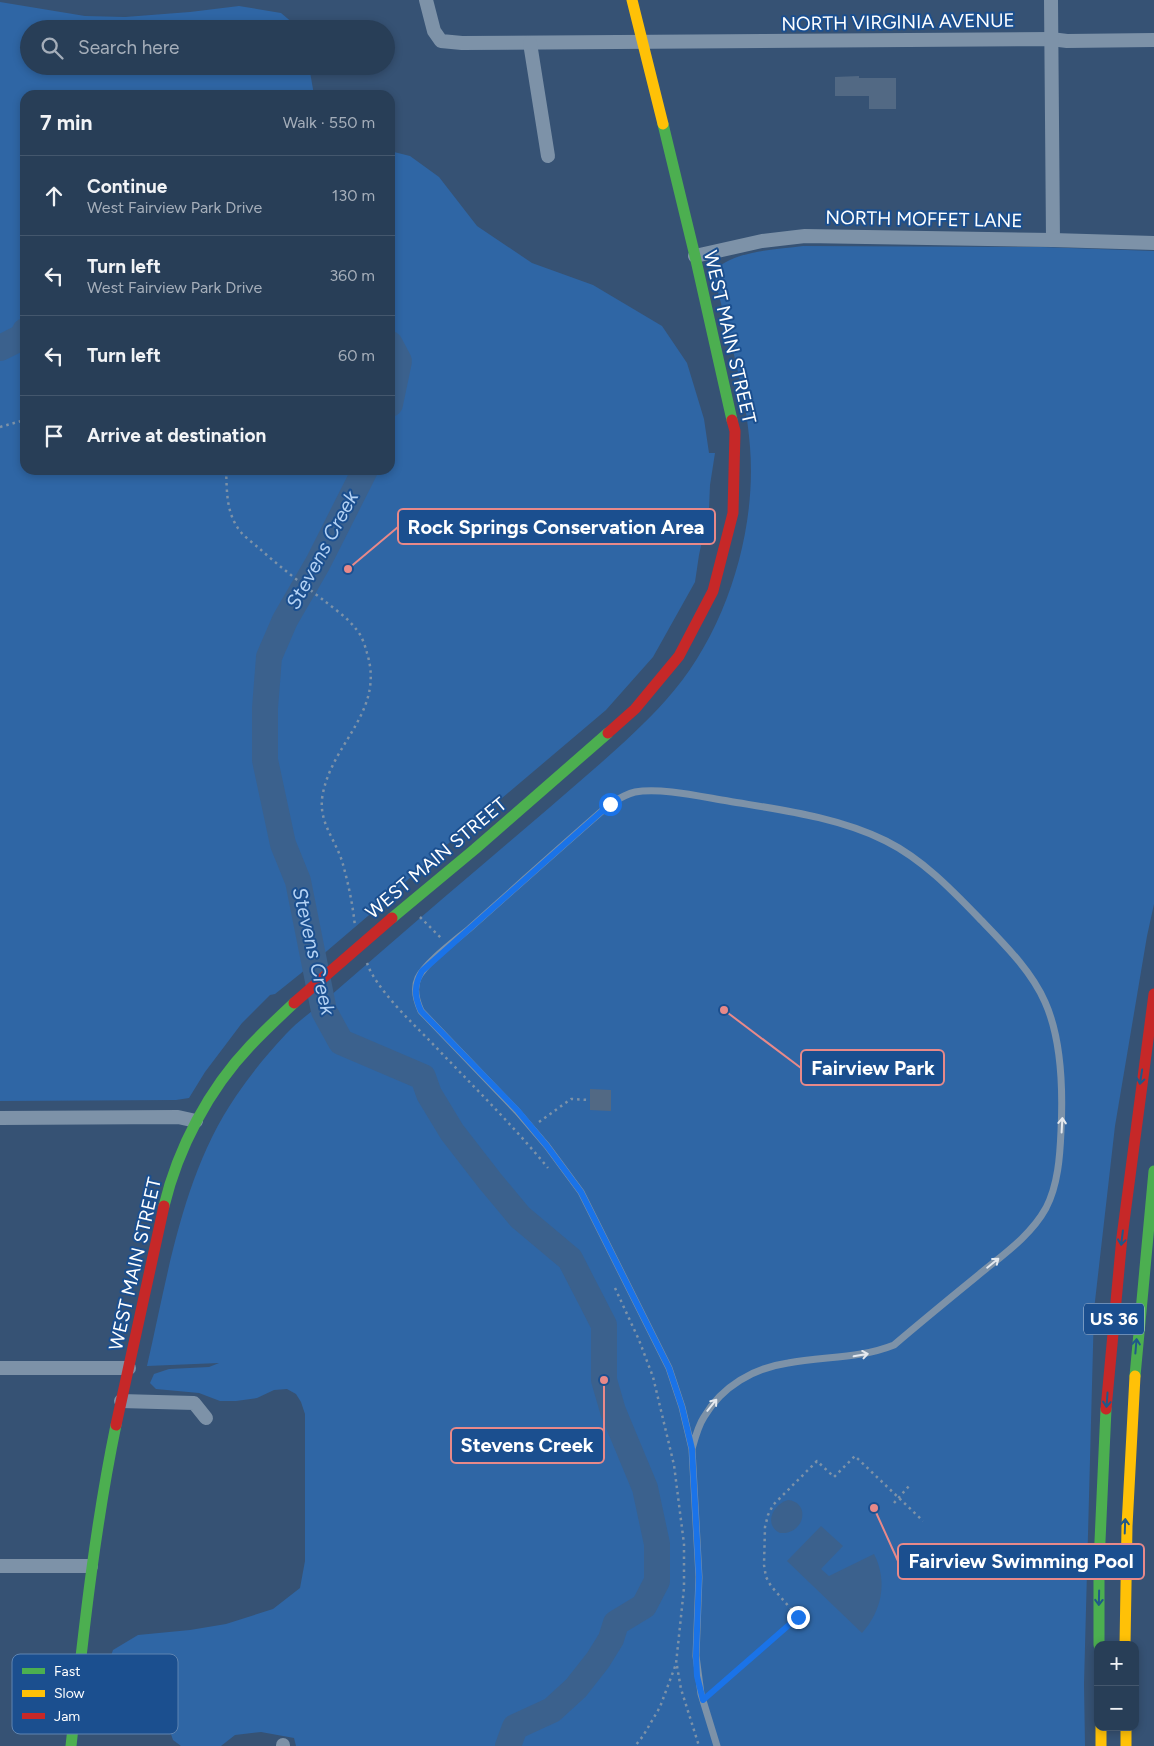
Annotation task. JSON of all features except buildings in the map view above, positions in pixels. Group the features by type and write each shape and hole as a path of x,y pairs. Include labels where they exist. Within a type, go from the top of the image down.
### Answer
{"street":[{"name":"NORTH VIRGINIA AVENUE","path":"426,0 432,26 441,40 462,43 1154,40"},
{"name":"WEST MAIN STREET","path":"81,1654 91,1566 106,1474 121,1401 170,1180 196,1121 221,1082 250,1047 294,1003 475,849 635,709 679,656 713,591 733,513 735,431 632,0"},
{"path":"1051,0 1053,240"},
{"path":"530,44 548,156"},
{"name":"NORTH MOFFET LANE","path":"694,256 762,241 805,236 1154,243"},
{"name":"US 36","path":"1099,1641 1101,1497 1116,1290 1138,1100 1154,994"},
{"path":"0,1118 178,1117 196,1121"},
{"name":"US 36","path":"1125,1641 1125,1547 1132,1403 1142,1278 1154,1171"},
{"path":"0,1368 129,1368"},
{"path":"121,1401 194,1402 206,1418"},
{"path":"0,1566 91,1566"},
{"path":"1101,1731 1101,1746"},
{"path":"1126,1731 1126,1746"}],"lane":[{"path":"692,1449 703,1417 714,1402 728,1388 749,1374 788,1362 855,1356 894,1345 1013,1246 1036,1224 1047,1206 1057,1175 1062,1113 1062,1080 1059,1055 1045,1003 1032,978 1004,944 950,888 916,860 887,842 854,828 803,815 676,793 638,792 623,796 610,804 449,946 422,971 418,979 416,995 421,1011 531,1128 564,1168 585,1198 647,1321 676,1387 692,1449 699,1577 697,1676 717,1746"}],"path":[{"path":"0,427 20,421"},
{"path":"226,475 229,509 236,527 277,564 357,629 367,653 371,677 368,697 359,722 328,774 322,794 322,812 328,832 341,859 354,911 356,932"},
{"path":"419,916 449,946"},
{"path":"364,956 370,972 391,999 525,1140 549,1169"},
{"path":"531,1128 571,1099 590,1100"},
{"path":"614,1286 639,1340 653,1377 674,1465 684,1544 684,1588 676,1664 660,1707 643,1736 634,1746"},
{"path":"703,1700 798,1617 768,1582 764,1571 765,1527 773,1505 817,1462 834,1477 855,1456 923,1521"},
{"path":"894,1503 909,1486"},
{"path":"676,1664 681,1688 699,1746"}],"shaded area":[{"path":"0,2 85,16 125,17 239,6 281,13 289,20 20,20 20,75 311,75 313,90 20,90 20,475 395,475 395,152 410,156 439,177 477,226 532,263 593,285 662,326 687,363 704,419 709,453 715,453 710,485 709,509 695,582 653,657 606,710 429,860 382,904 300,974 275,994 270,995 242,1023 205,1072 189,1098 176,1100 0,1101"},
{"path":"803,246 1041,247 1154,251 1154,904 1115,1126 1094,1310 1084,1684 1085,1746 296,1746 294,1738 261,1732 235,1735 221,1746 181,1746 173,1740 171,1734 178,1734 178,1654 112,1654 113,1650 138,1635 226,1624 273,1609 300,1588 305,1561 305,1414 296,1394 287,1389 274,1390 257,1398 220,1401 199,1393 156,1389 150,1383 154,1374 169,1369 209,1367 219,1363 147,1366 179,1226 202,1159 236,1096 260,1064 290,1030 609,756 653,714 687,674 705,645 733,581 742,548 751,480 748,425 744,403 735,358 713,271 733,259 768,250"},
{"path":"788,1500 800,1506 802,1518 800,1524 795,1529 780,1533 772,1525 772,1515 778,1506"},
{"path":"821,1526 843,1546 821,1569 829,1576 874,1554 878,1564 882,1585 881,1595 874,1615 862,1633 787,1561"}],"waterway":[{"name":"Stevens Creek","path":"0,348 20,338"},
{"name":"Stevens Creek","path":"395,353 399,361 395,380"},
{"name":"Stevens Creek","path":"362,475 318,563 285,620 269,657 265,708 265,760 283,844 298,881 324,1011 341,1042 423,1077 429,1094 452,1132 490,1181 520,1217 570,1259 604,1325 604,1380 613,1411 645,1488 657,1544 657,1581 644,1606 616,1623 611,1639 598,1660 576,1688 552,1710 515,1727 508,1746"}],"traffic: fast":[{"path":"663,124 732,420"},
{"path":"392,918 475,849 608,733"},
{"path":"164,1206 170,1184 187,1141 208,1100 250,1046 294,1003"},
{"path":"1135,1376 1154,1171"},
{"path":"1099,1641 1099,1563 1106,1409"},
{"path":"82,1654 101,1505 116,1425"},
{"path":"71,1746 72,1734"}],"traffic: slow":[{"path":"632,0 663,124"},
{"path":"1125,1641 1127,1526 1135,1376"},
{"path":"1101,1731 1101,1746"},
{"path":"1126,1731 1126,1746"}],"traffic: jam":[{"path":"608,733 635,709 679,656 713,591 733,513 735,431 732,420"},
{"path":"294,1003 392,918"},
{"path":"1106,1409 1122,1237 1154,994"},
{"path":"116,1425 164,1206"}],"place":[{"name":"Rock Springs Conservation Area","path":"348,569"},
{"name":"Fairview Park","path":"724,1010"},
{"name":"Stevens Creek","path":"604,1380"},
{"name":"Fairview Swimming Pool","path":"874,1508"}],"route":[{"path":"610,804 422,971 415,989 416,1000 421,1011 518,1111 581,1192 669,1368 682,1407 692,1449 699,1577 696,1656 697,1676 703,1700 798,1617"}]}
